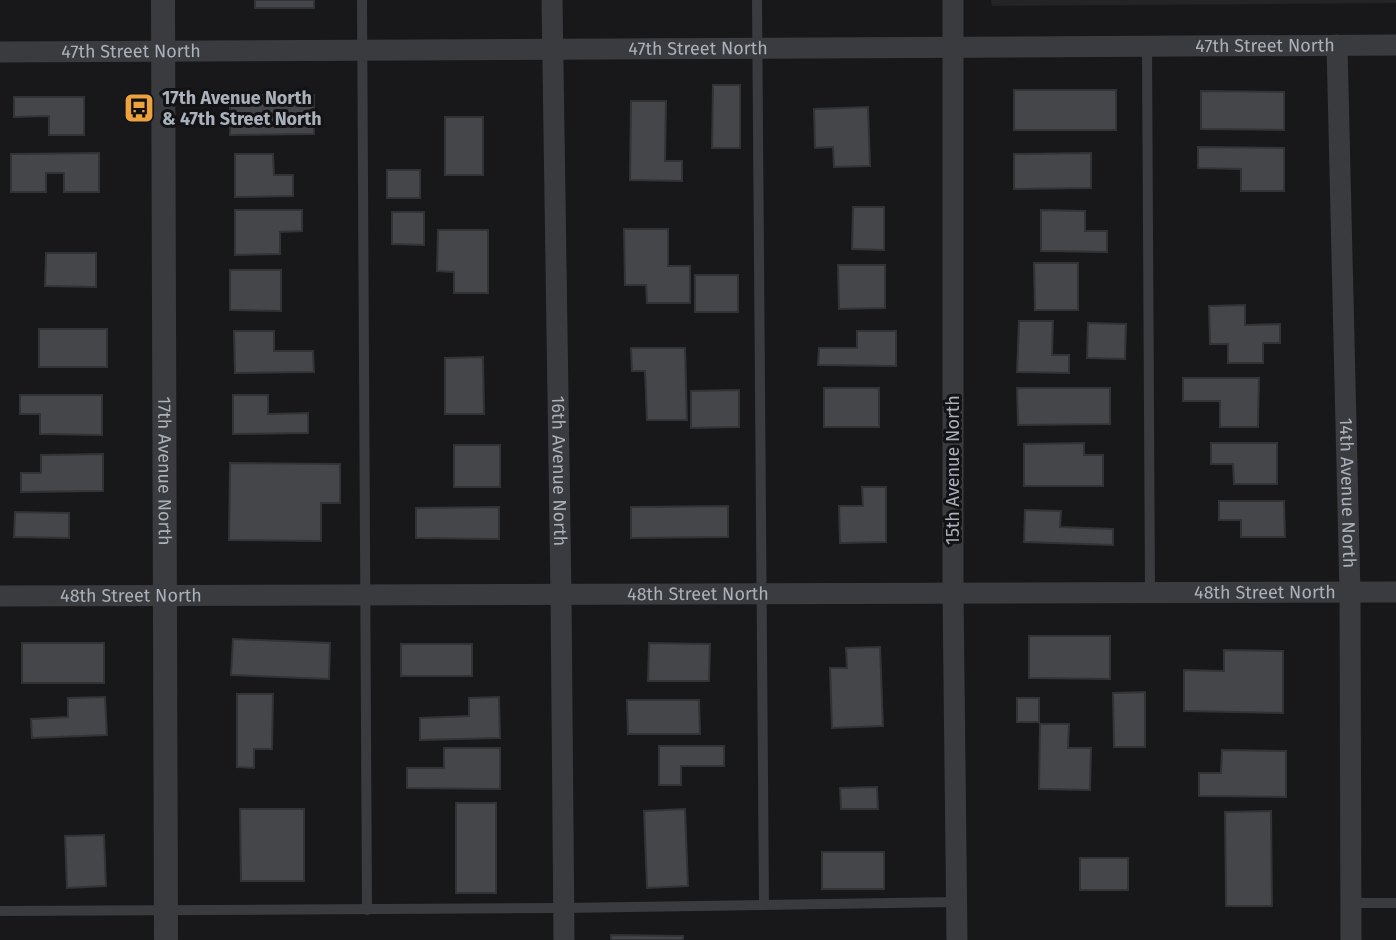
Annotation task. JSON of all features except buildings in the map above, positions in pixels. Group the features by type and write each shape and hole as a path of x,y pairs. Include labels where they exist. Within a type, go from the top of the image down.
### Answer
{"street":[{"name":"17th Avenue North","path":"163,0 166,940"},
{"name":"16th Avenue North","path":"552,0 564,940"},
{"name":"15th Avenue North","path":"953,0 953,593 957,940"},
{"name":"14th Avenue North","path":"1337,45 1350,593 1351,940"},
{"name":"47th Street North","path":"0,52 1396,45"},
{"name":"48th Street North","path":"0,596 1396,592"}],"lane":[{"path":"362,0 367,910"},
{"path":"757,0 764,905"},
{"path":"1147,46 1150,593"},
{"path":"0,911 367,910 957,902"},
{"path":"1351,903 1396,903"}],"shaded area":[{"path":"991,0 1396,0 1396,3 992,6"}],"place":[{"name":"17th Avenue North & 47th Street North","path":"139,108"}]}
